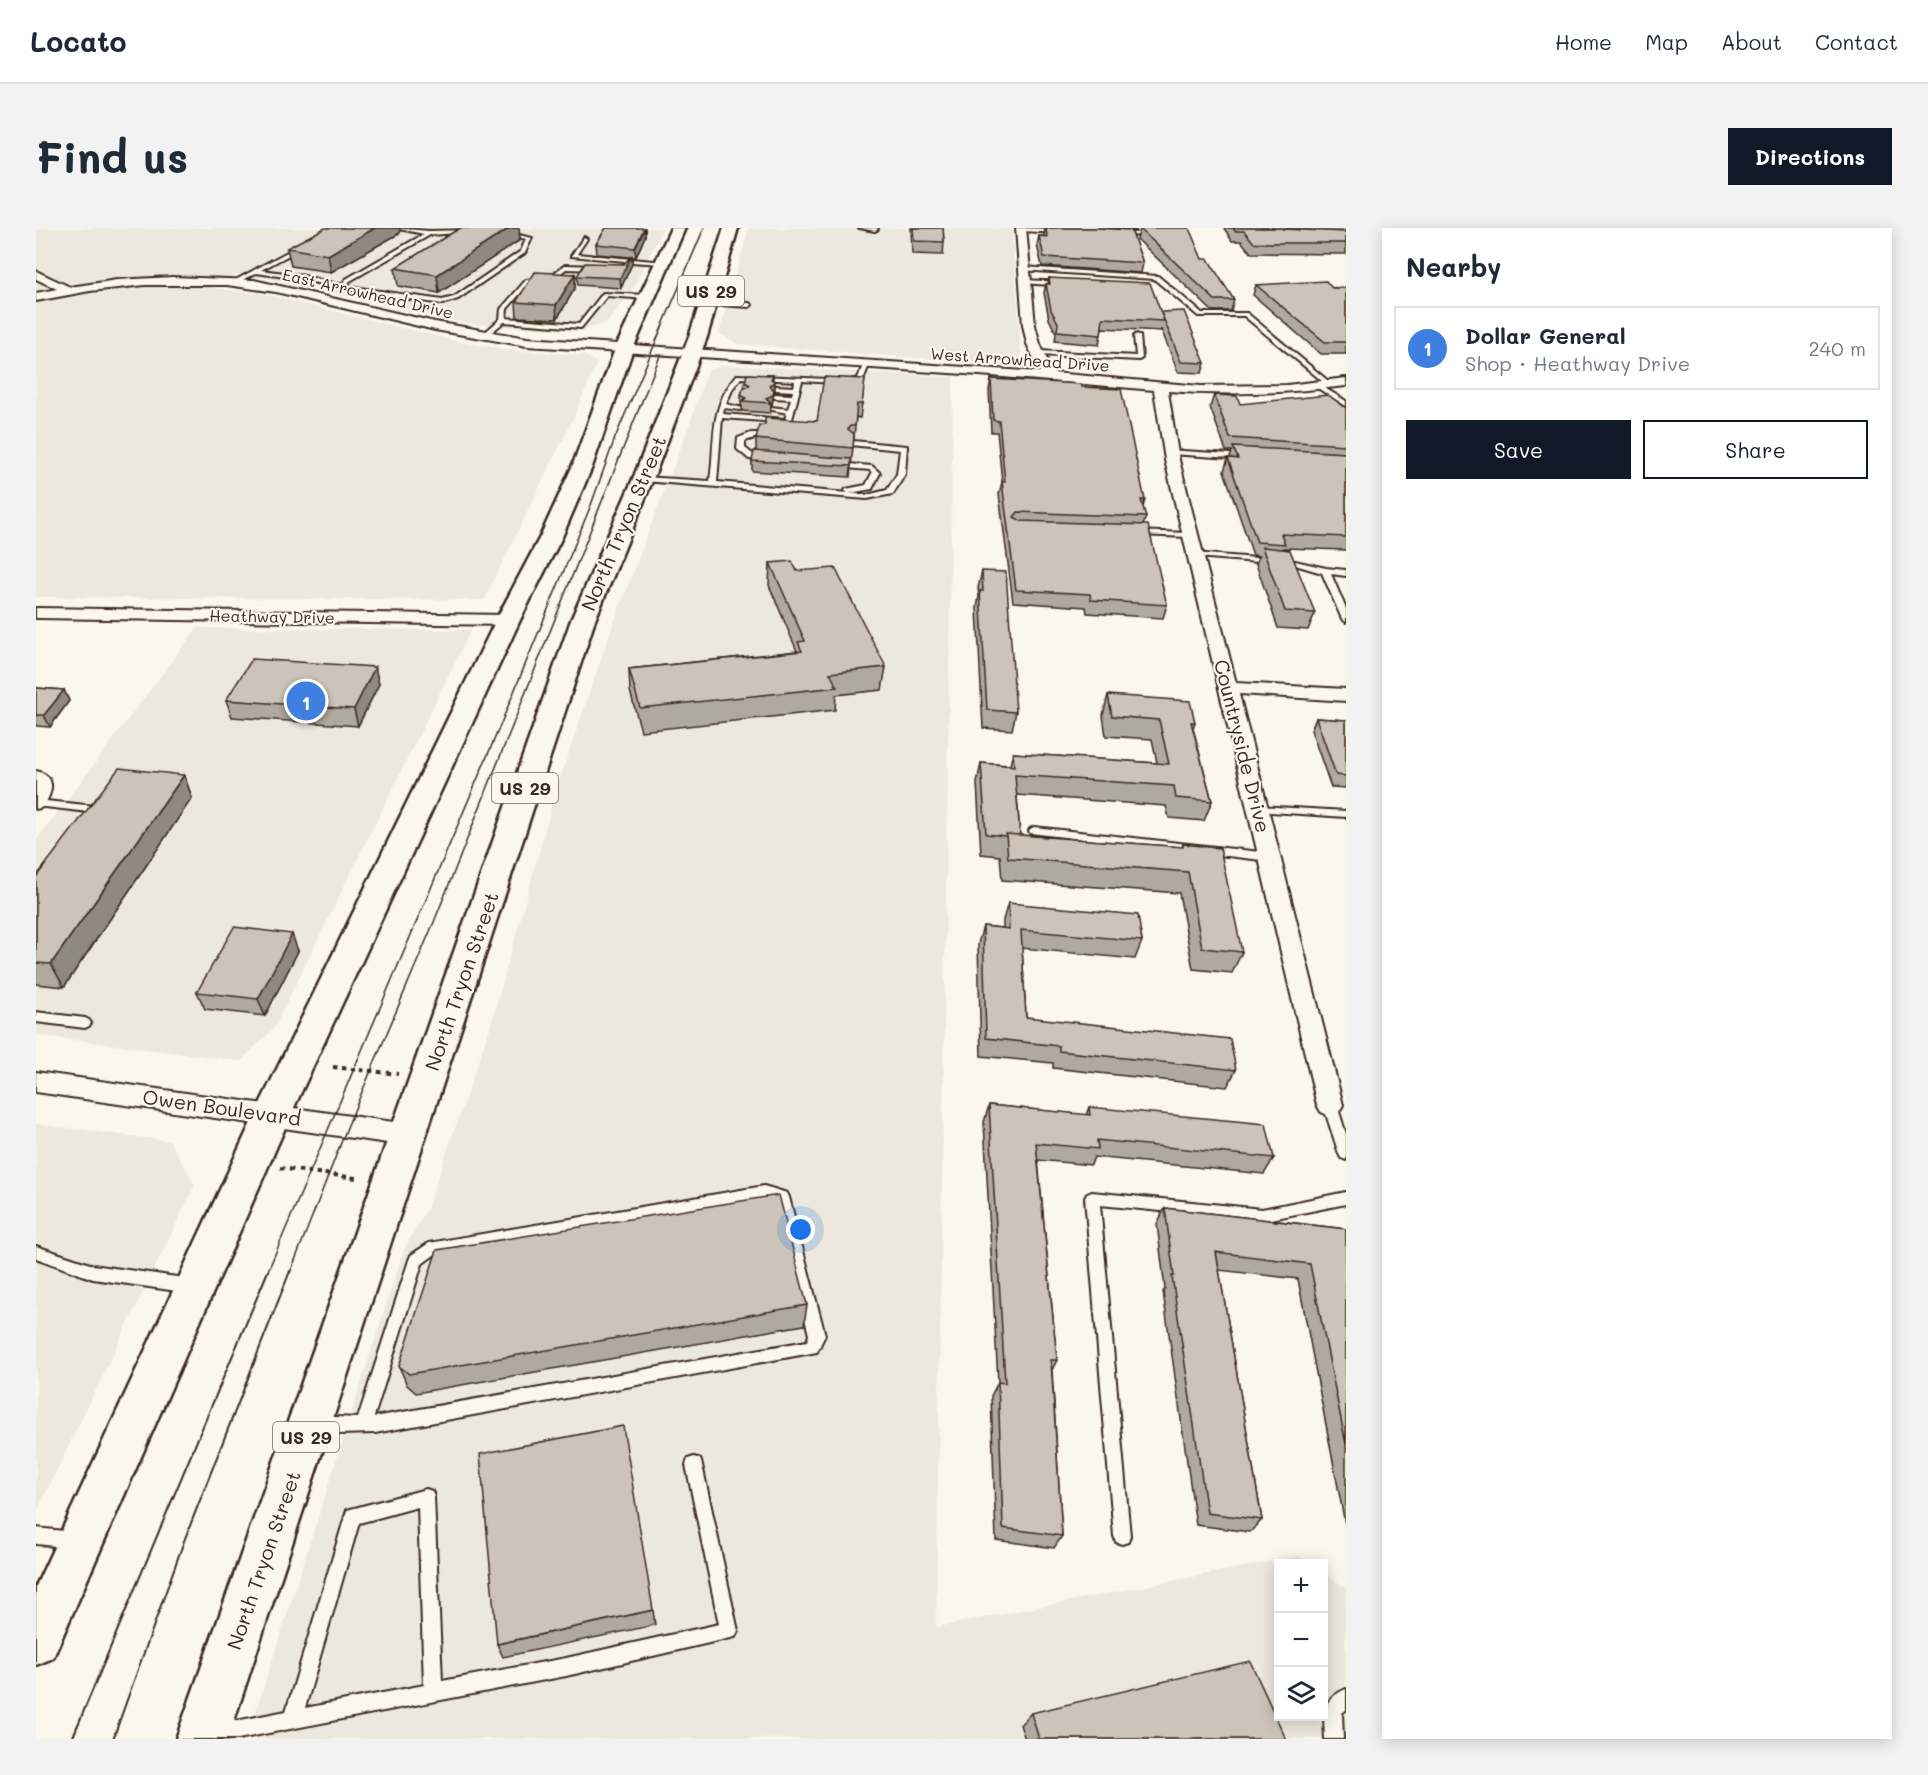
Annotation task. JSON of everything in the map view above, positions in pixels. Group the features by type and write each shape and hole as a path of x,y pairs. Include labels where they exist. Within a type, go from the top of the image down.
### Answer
{"main road":[{"name":"US 29","path":"36,1641 273,1114 508,620 551,537 582,467 624,348 678,228"},
{"name":"North Tryon Street","path":"203,1738 584,620 643,479 692,353 731,228"}],"street":[{"path":"1021,228 1024,282 1032,341 1046,368 1047,376"},
{"path":"36,274 69,291"},
{"name":"East Arrowhead Drive","path":"36,297 69,291 170,281 235,282 269,287 436,327 484,336 692,353"},
{"name":"West Arrowhead Drive","path":"692,353 1243,391 1324,386 1346,382"},
{"name":"Countryside Drive","path":"1160,386 1170,452 1330,1105"},
{"name":"Heathway Drive","path":"36,613 508,620"},
{"path":"1229,688 1346,694"},
{"name":"Owen Boulevard","path":"36,1082 408,1135"}],"lane":[{"path":"397,228 429,233 476,231"},
{"path":"862,228 875,229"},
{"path":"1021,228 1064,231"},
{"path":"1108,234 1141,235 1140,228"},
{"path":"255,272 442,302 456,298 523,252 529,238 492,231"},
{"path":"317,299 342,287 348,280 429,233"},
{"path":"584,238 573,255 662,262"},
{"path":"235,282 304,244"},
{"path":"503,320 504,309 528,281 552,277 565,267 624,269 629,260"},
{"path":"1023,268 1156,277 1200,315 1245,314 1346,404"},
{"path":"1024,282 1069,284"},
{"path":"1159,289 1170,289"},
{"path":"484,336 503,320 581,326 605,294 647,297"},
{"path":"707,303 749,305"},
{"path":"1039,353 1139,358 1137,336"},
{"path":"713,484 717,467 719,416 729,385 739,376 850,382 861,379 866,365"},
{"path":"719,416 788,421 799,380"},
{"path":"729,385 746,386"},
{"path":"776,388 796,389"},
{"path":"726,394 735,394"},
{"path":"774,396 795,397"},
{"path":"722,406 740,408"},
{"path":"771,409 791,411"},
{"path":"759,435 751,435 741,440 741,449 752,457 775,460"},
{"path":"643,479 867,497 890,492 901,474 904,448 853,443"},
{"path":"1170,452 1252,457"},
{"path":"822,464 872,468 876,473 868,487 835,494"},
{"path":"1121,533 1190,535"},
{"path":"1196,555 1294,563 1326,571 1346,573"},
{"path":"1326,571 1346,619"},
{"path":"37,791 96,808 83,827"},
{"path":"1258,809 1346,814"},
{"path":"1034,831 1270,857"},
{"path":"36,1017 85,1023"},
{"path":"1330,1105 1346,1154"},
{"path":"310,1424 349,1428 363,1426 812,1347 817,1335 782,1197 764,1192 434,1246 416,1260 363,1426"},
{"path":"1122,1536 1092,1198 1262,1215 1346,1198"},
{"path":"36,1252 93,1272 195,1287"},
{"path":"203,1738 293,1718 566,1666 729,1630 694,1466"},
{"path":"293,1718 353,1516 426,1497 433,1692"},
{"path":"36,1536 81,1541"},
{"path":"1334,1739 1333,1709 1346,1698"}],"path":[{"path":"333,1067 400,1075"},
{"path":"276,1167 357,1178"}],"shaded area":[{"path":"663,228 633,289 607,323 579,331 470,324 266,278 236,275 212,288 264,294 464,343 521,351 584,355 597,363 573,419 484,600 36,597 36,229"},
{"path":"749,228 1012,228 1022,366 738,344 719,333"},
{"path":"725,365 953,377 936,1627 1274,1561 1274,1721 1328,1721 1328,1576 1346,1588 1346,1739 247,1739 404,1249 427,1209 490,1028 557,787 611,630 708,370"},
{"path":"197,628 471,630 274,1028 241,1061 36,1035 36,841"},
{"path":"36,1124 170,1141 195,1185 36,1513"},
{"path":"1299,1556 1304,1559 1284,1559"}],"building":[{"path":"325,228 375,228 328,255 287,248"},
{"path":"460,228 510,228 437,275 395,268"},
{"path":"606,228 644,228 635,248 596,244"},
{"path":"913,228 943,228 944,242 914,241"},
{"path":"1046,228 1131,230 1143,263 1044,257 1039,236 1047,237"},
{"path":"1189,228 1202,259 1208,259 1234,300 1215,300 1140,229"},
{"path":"1233,228 1346,232 1346,243 1254,243 1244,231 1235,231"},
{"path":"632,255 620,278 577,276 585,263 624,264"},
{"path":"535,272 575,274 556,305 516,302"},
{"path":"1049,278 1150,283 1164,321 1103,318 1101,335 1057,331 1058,323 1051,310 1046,284 1050,284"},
{"path":"1326,281 1332,288 1346,288 1346,342 1325,342 1256,285"},
{"path":"1184,311 1205,363 1181,362 1161,312"},
{"path":"747,374 773,375 771,379 775,382 769,385 774,390 773,395 766,398 771,403 742,401 746,398 741,395 743,389 750,385 745,382"},
{"path":"824,377 865,379 862,404 857,404 855,426 850,426 848,429 854,434 853,448 756,439 759,426 765,425 765,418 817,421"},
{"path":"991,379 1081,384 1082,387 1121,389 1145,500 1141,500 1146,517 1018,512 1014,517 1021,521 1148,525 1167,605 1091,600 1090,594 1016,590 1002,482 1005,482 999,421 993,420"},
{"path":"1214,395 1237,396 1240,404 1328,395 1346,408 1346,445 1230,438"},
{"path":"1233,447 1346,453 1346,537 1281,534 1285,544 1257,542 1228,458 1238,459"},
{"path":"754,451 851,459 851,466 752,461"},
{"path":"1262,547 1290,550 1315,613 1285,611"},
{"path":"792,561 797,571 835,568 886,667 830,673 837,687 640,708 629,669 802,651 798,642 805,641 770,563"},
{"path":"982,571 1006,572 1016,712 987,710 980,591 983,591"},
{"path":"252,659 375,667 354,709 226,700"},
{"path":"36,688 64,690 44,715 36,715"},
{"path":"1108,695 1190,701 1195,722 1191,722 1212,801 1176,798 1174,786 1015,775 1020,835 986,834 981,763 1014,766 1013,753 1169,764 1159,720 1112,716"},
{"path":"1316,718 1346,720 1346,776 1336,775"},
{"path":"119,768 184,775 51,964 36,963 36,877"},
{"path":"1006,834 1220,848 1242,952 1202,948 1188,872 1008,858"},
{"path":"1008,903 1138,915 1142,941 1021,930 1026,1017 1230,1039 1236,1070 1059,1051 1059,1046 986,1038 983,926 1009,929"},
{"path":"234,927 292,934 258,999 197,992"},
{"path":"989,1105 1090,1115 1089,1107 1266,1124 1274,1158 1097,1140 1098,1149 1036,1143 1057,1360 1051,1360 1062,1536 1003,1528 998,1382 1005,1383"},
{"path":"779,1195 807,1305 409,1374 399,1366 437,1250"},
{"path":"1165,1208 1346,1229 1346,1444 1310,1264 1216,1252 1262,1520 1207,1513 1172,1276 1174,1276"},
{"path":"623,1426 653,1610 497,1644 480,1454"},
{"path":"1250,1661 1274,1713 1274,1721 1278,1721 1286,1739 1039,1739 1031,1713"}],"tram line":[{"path":"267,1273 497,733 591,505 615,438 704,228"},
{"path":"290,1273 348,1125 434,922 660,356"},
{"path":"72,1739 268,1271"},
{"path":"113,1739 184,1541 290,1271"}],"place":[{"name":"Dollar General","path":"306,701"}]}
